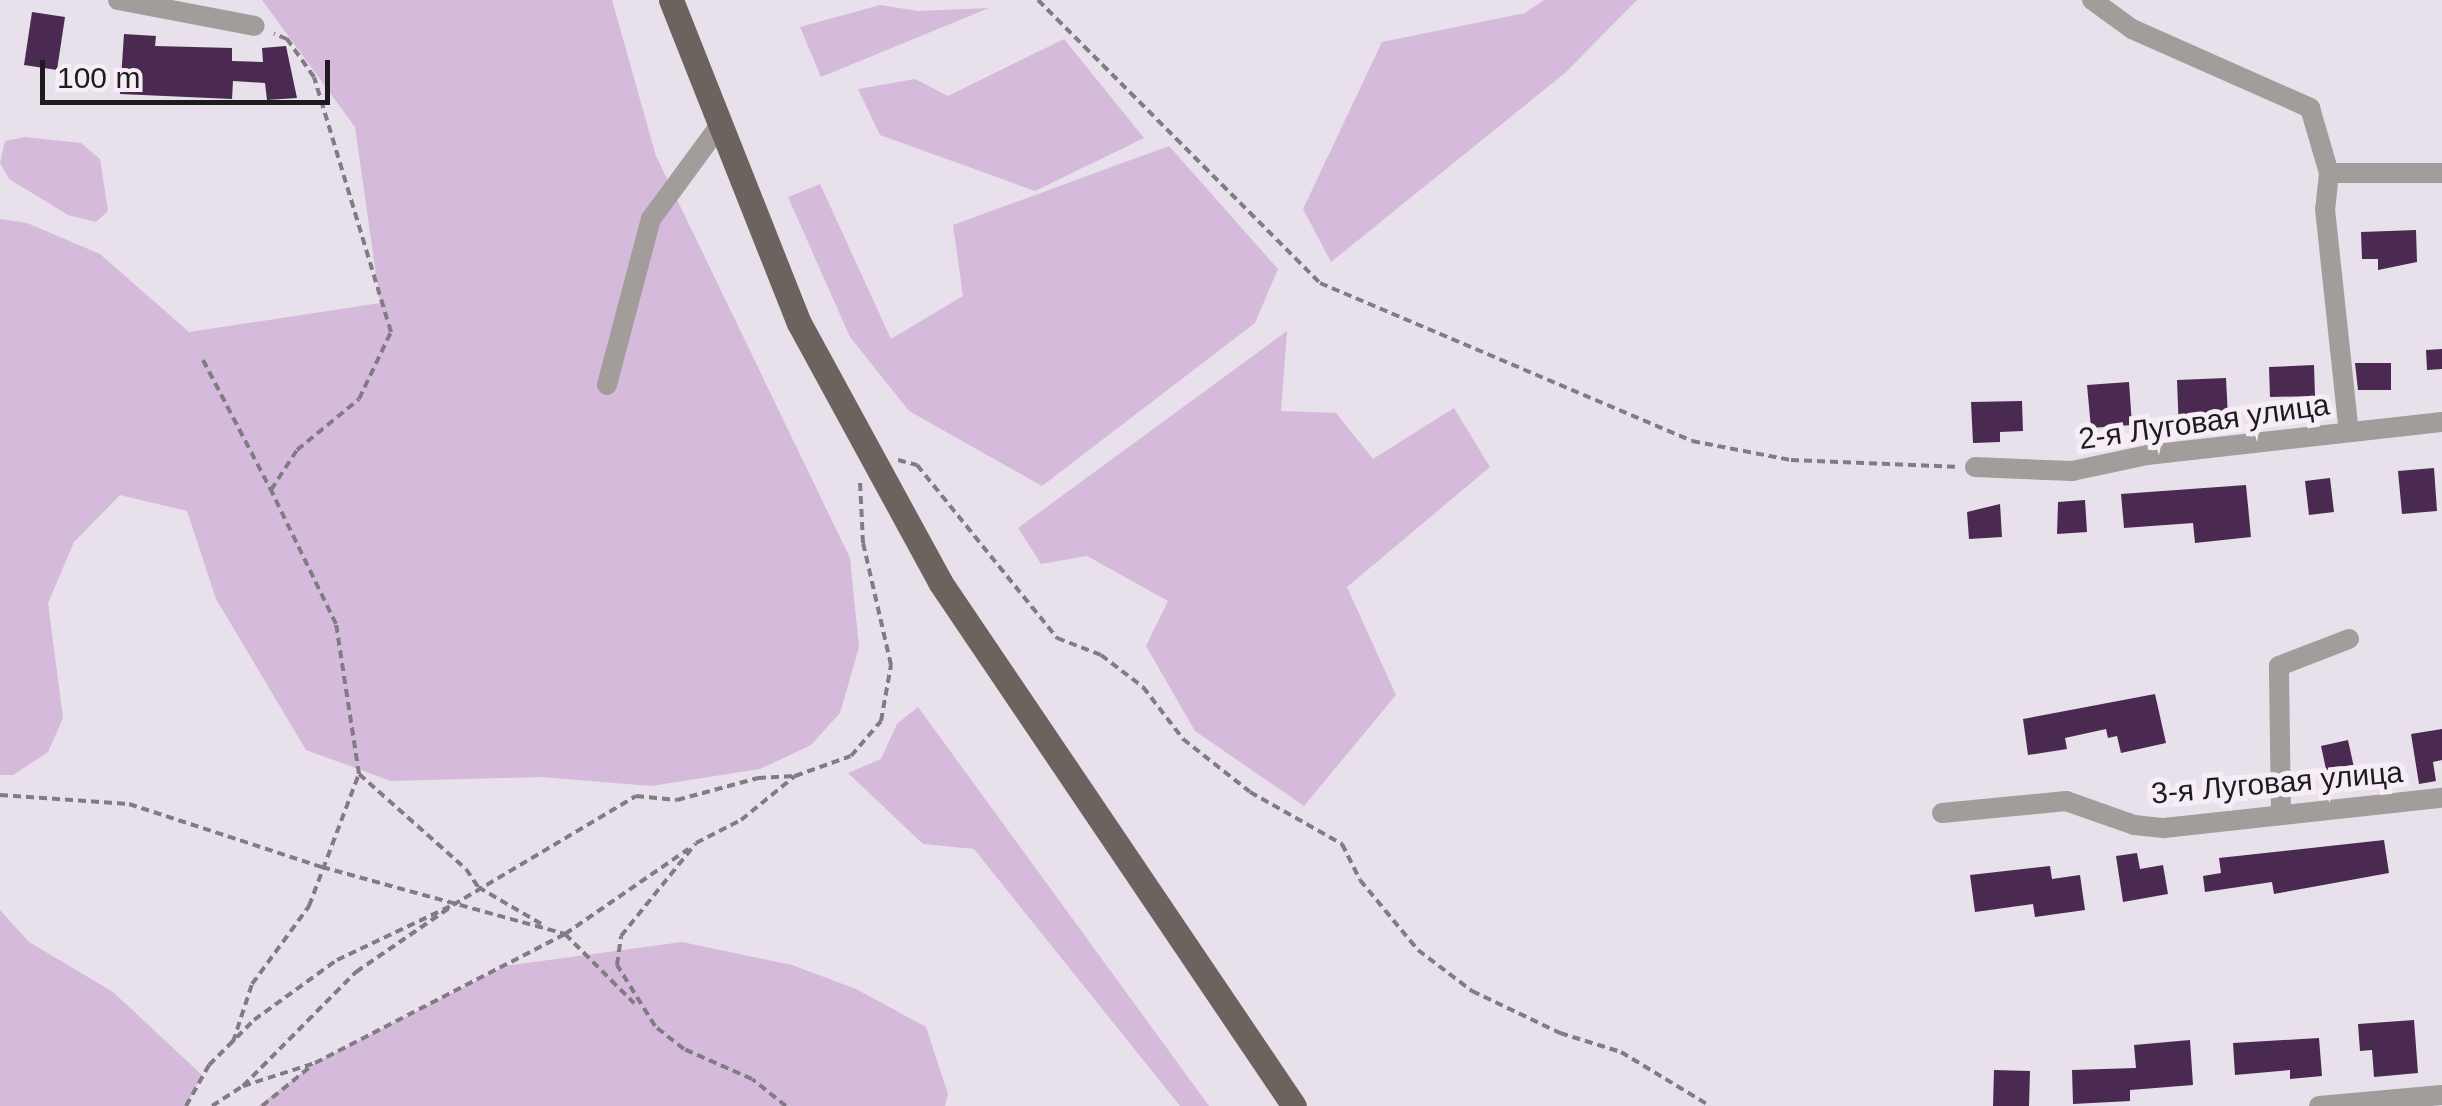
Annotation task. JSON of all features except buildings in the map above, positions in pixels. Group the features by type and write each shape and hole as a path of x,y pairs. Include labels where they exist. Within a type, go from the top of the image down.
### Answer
{"main road":[{"path":"671,0 718,130 799,323 868,454 1027,718 1294,1106"}],"street":[{"path":"118,0 255,26"},
{"path":"2092,0 2132,29 2310,108 2330,173 2325,210 2348,432"},
{"path":"606,385 651,220 718,130"},
{"path":"2330,173 2442,173"},
{"name":"2-я Луговая улица","path":"1975,468 2072,471 2147,455 2442,422"},
{"path":"2282,815 2279,666 2349,639"},
{"name":"3-я Луговая улица","path":"1942,813 2066,801 2134,825 2164,828 2442,798"},
{"path":"2319,1106 2442,1095"}],"path":[{"path":"1038,0 1320,283 1692,441 1791,460 1975,468"},
{"path":"255,26 287,40 314,77 391,332 360,400 297,450 271,490"},
{"path":"203,360 336,624 360,774 308,906 252,984 232,1042"},
{"path":"212,1106 243,1086 356,972 478,888 636,796 678,800 758,778 795,776 851,756 881,721 891,664 862,543 858,490 868,454 917,464 1057,638 1100,654 1142,687 1183,739 1250,792 1342,844 1360,880 1418,950 1472,991 1560,1033 1620,1052 1710,1106"},
{"path":"360,774 466,869 478,888 547,928"},
{"path":"243,1086 315,1063 565,934 696,843 741,820 795,776"},
{"path":"0,795 129,804 322,867 565,934 655,1026 684,1050 752,1079 786,1106"},
{"path":"655,1026 617,965 621,936 696,843"},
{"path":"186,1106 202,1075 232,1042 336,960 453,905"},
{"path":"262,1106 315,1063"}],"shaded area":[{"path":"262,0 612,0 656,156 850,558 859,647 840,713 811,745 760,769 651,786 541,777 391,781 306,750 216,599 187,511 120,495 74,542 48,603 63,718 48,752 13,775 0,775 0,219 27,223 100,254 189,332 380,303 355,127"},
{"path":"1544,0 1637,0 1565,73 1331,262 1303,209 1382,42 1525,13"},
{"path":"880,5 918,11 989,8 821,77 800,27"},
{"path":"1064,39 1144,138 1035,191 880,135 858,89 915,79 948,96"},
{"path":"25,137 81,143 100,159 108,211 96,222 68,215 9,179 0,163 5,141"},
{"path":"1169,146 1278,269 1255,323 1042,486 909,411 850,337 788,197 820,184 891,339 963,296 953,225"},
{"path":"1287,331 1281,411 1336,413 1373,459 1454,408 1490,467 1347,587 1396,695 1304,806 1195,731 1146,646 1168,601 1087,556 1041,564 1018,528"},
{"path":"918,707 1209,1106 1180,1106 974,849 923,844 848,773 881,759 897,724"},
{"path":"0,910 29,942 113,992 202,1075 186,1106 0,1106"},
{"path":"682,942 792,965 856,989 926,1027 948,1094 945,1106 258,1106 315,1063 505,966"}]}
